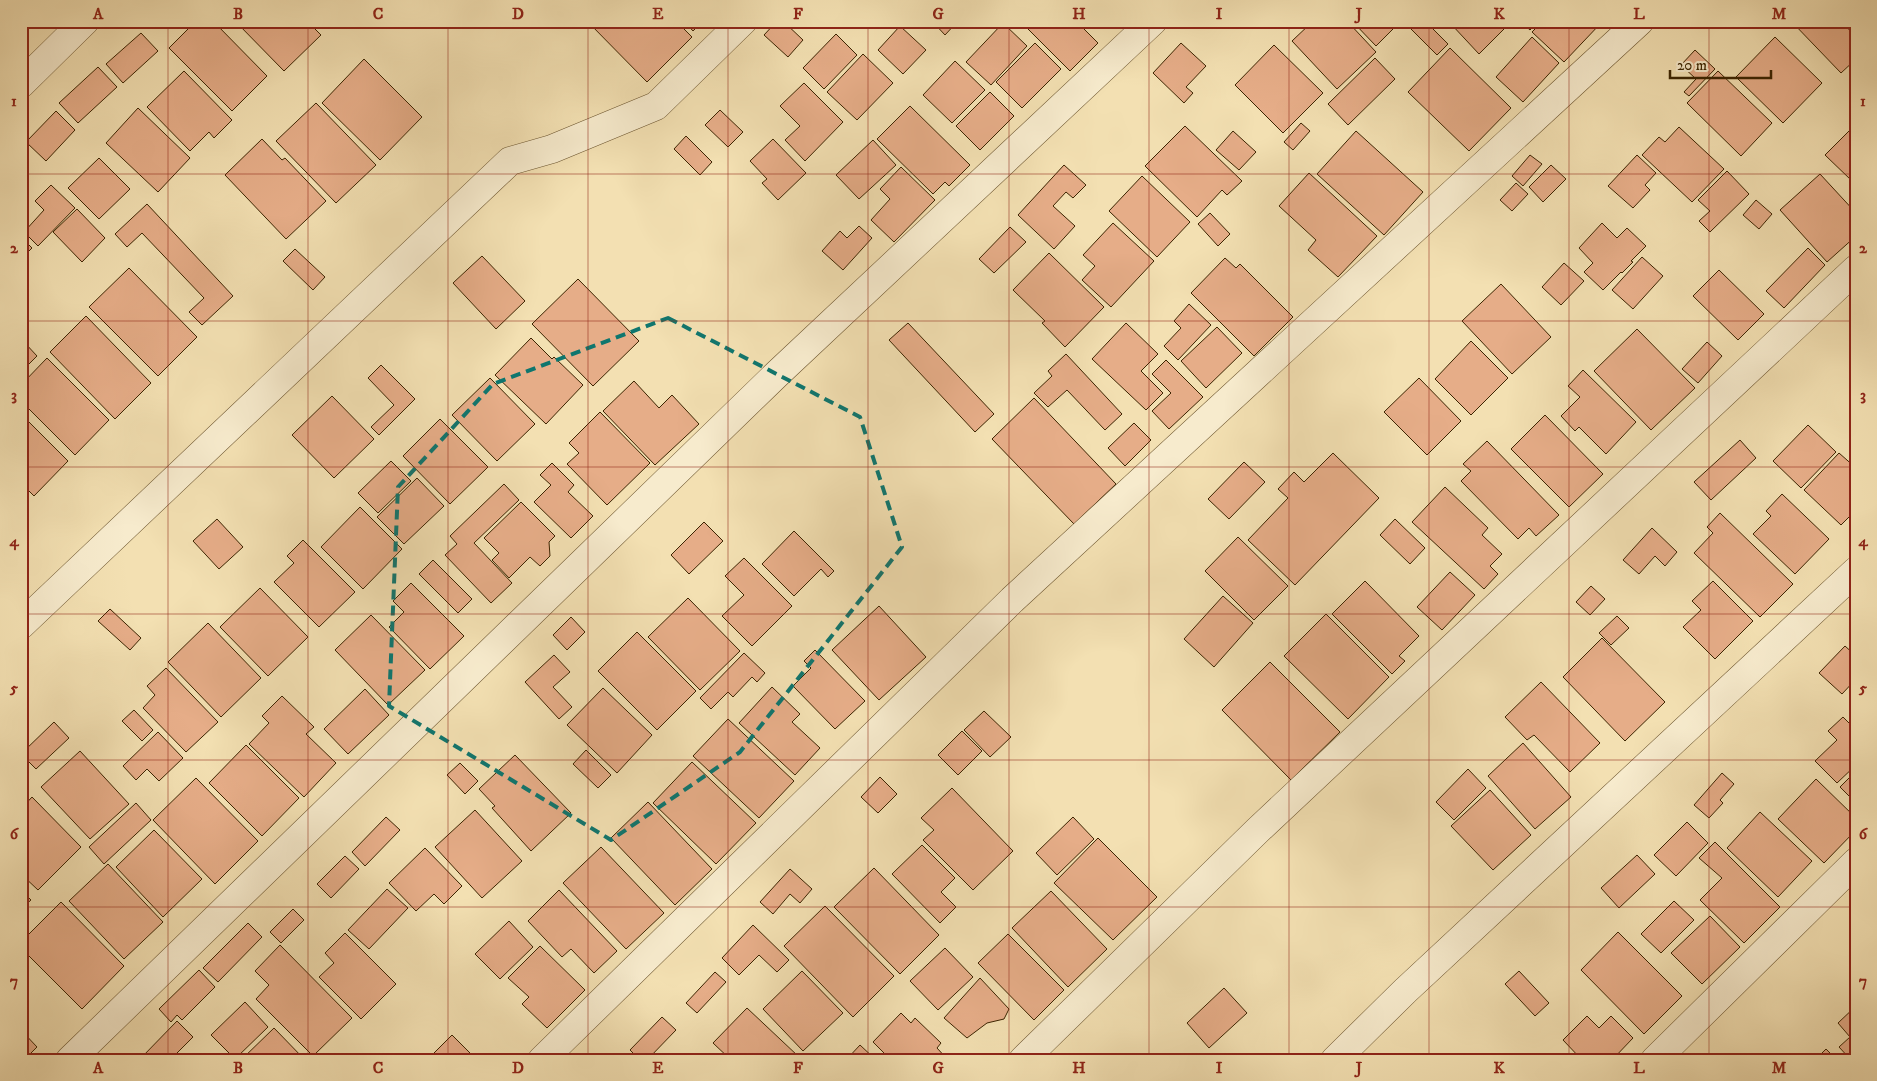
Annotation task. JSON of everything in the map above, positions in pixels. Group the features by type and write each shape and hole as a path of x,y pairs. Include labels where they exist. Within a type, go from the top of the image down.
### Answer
{"street":[{"path":"21,84 85,21"},
{"path":"21,625 510,160 552,149 656,106 743,21"},
{"path":"70,1060 777,374 1153,21"},
{"path":"542,1060 1012,600 1640,21"},
{"path":"1022,1060 1257,832 1856,269"},
{"path":"1335,1060 1405,991 1856,571"},
{"path":"1655,1060 1856,862"}],"highlighted area":[{"path":"668,318 860,417 902,547 740,752 611,840 389,706 398,487 493,384"}],"building":[{"path":"21,21 29,21 21,29"},
{"path":"196,21 213,21 267,76 232,111 169,48"},
{"path":"235,21 307,21 321,35 284,71"},
{"path":"587,21 676,21 692,37 647,82"},
{"path":"684,21 703,21 693,31"},
{"path":"777,21 783,21 803,40 788,57 764,35"},
{"path":"932,21 958,21 945,35"},
{"path":"1020,21 1076,21 1098,43 1070,71"},
{"path":"1309,21 1347,21 1376,52 1337,89 1292,41 1311,23"},
{"path":"1352,21 1401,21 1376,46"},
{"path":"1415,21 1425,21 1448,44 1437,55 1409,27"},
{"path":"1454,21 1512,21 1479,54 1451,24"},
{"path":"1520,21 1539,21 1530,30"},
{"path":"1543,21 1599,21 1601,23 1564,62 1532,32"},
{"path":"1791,21 1841,21 1856,37 1856,59 1841,73"},
{"path":"1846,21 1856,21 1856,31"},
{"path":"1003,23 1027,46 991,85 966,62"},
{"path":"900,26 926,50 903,74 878,50"},
{"path":"141,33 158,51 123,83 106,64"},
{"path":"836,34 857,55 824,89 803,68"},
{"path":"1532,37 1559,63 1523,102 1496,77"},
{"path":"1775,37 1822,83 1783,123 1736,77"},
{"path":"1035,43 1061,69 1022,108 996,82"},
{"path":"1181,43 1206,66 1186,87 1193,93 1184,103 1153,73"},
{"path":"1274,45 1323,93 1283,133 1235,85"},
{"path":"1450,48 1511,108 1469,151 1408,92"},
{"path":"1695,50 1715,69 1689,96 1684,92 1696,79 1681,65"},
{"path":"863,54 893,83 857,120 827,92"},
{"path":"1375,58 1395,79 1348,125 1328,104"},
{"path":"364,59 422,117 380,160 322,103"},
{"path":"955,61 985,90 952,123 923,95"},
{"path":"98,67 117,87 78,123 59,103"},
{"path":"184,71 232,120 214,138 209,132 190,151 147,107"},
{"path":"1718,71 1772,123 1741,156 1687,103"},
{"path":"804,83 843,122 805,161 785,140 800,126 780,106"},
{"path":"990,92 1014,116 980,150 956,126"},
{"path":"316,103 376,165 336,203 276,141"},
{"path":"910,106 970,165 949,186 945,182 933,194 877,139"},
{"path":"138,108 190,158 158,192 106,143"},
{"path":"720,110 743,132 728,147 705,125"},
{"path":"56,111 75,130 46,161 26,142"},
{"path":"1301,123 1310,131 1293,150 1284,142"},
{"path":"1856,124 1856,176 1851,180 1825,155"},
{"path":"1185,126 1242,181 1227,195 1222,190 1197,217 1145,166"},
{"path":"1679,127 1724,169 1692,202 1642,155 1659,137 1665,142"},
{"path":"1233,131 1256,152 1239,170 1216,150"},
{"path":"1356,131 1423,192 1384,235 1317,174"},
{"path":"686,136 712,162 700,175 674,149"},
{"path":"262,139 282,160 285,158 326,201 286,239 225,175"},
{"path":"773,139 806,173 778,200 762,183 767,179 750,161"},
{"path":"873,140 896,165 859,199 836,175"},
{"path":"1530,155 1542,164 1523,186 1512,176"},
{"path":"1637,155 1656,173 1645,185 1650,190 1633,208 1608,186"},
{"path":"99,158 130,189 99,219 68,188"},
{"path":"1064,165 1086,185 1073,198 1066,192 1053,206 1075,226 1054,249 1018,215"},
{"path":"1551,165 1566,179 1543,202 1529,187"},
{"path":"901,167 935,200 894,242 871,220 890,199 880,189"},
{"path":"1727,171 1749,194 1710,232 1699,221 1710,211 1698,200"},
{"path":"1309,173 1377,236 1338,277 1308,250 1316,240 1279,206"},
{"path":"1820,174 1856,213 1856,236 1827,262 1780,210"},
{"path":"1142,176 1190,222 1157,257 1109,211"},
{"path":"1516,183 1528,194 1512,211 1500,200"},
{"path":"51,185 75,208 38,246 24,232 44,210 35,201"},
{"path":"1756,200 1772,214 1759,229 1743,215"},
{"path":"147,204 233,296 202,325 189,312 204,298 142,233 127,247 115,234"},
{"path":"77,209 105,238 82,262 53,232"},
{"path":"1210,213 1230,234 1218,246 1198,224"},
{"path":"1113,223 1154,261 1111,307 1082,280 1095,266 1083,255"},
{"path":"1602,223 1617,238 1627,228 1646,246 1631,261 1633,262 1603,290 1584,272 1593,263 1579,248"},
{"path":"859,226 872,238 843,270 822,251 840,231 847,238"},
{"path":"1010,227 1026,242 994,273 979,259"},
{"path":"21,237 32,248 21,259"},
{"path":"1808,248 1825,265 1784,308 1766,291"},
{"path":"295,249 325,277 313,290 283,261"},
{"path":"1049,253 1104,307 1065,347 1042,323 1045,321 1013,290"},
{"path":"482,256 525,301 496,329 453,283"},
{"path":"1642,257 1663,276 1633,309 1612,290"},
{"path":"1225,258 1236,268 1240,264 1293,317 1254,356 1191,293"},
{"path":"21,263 28,270 21,277"},
{"path":"1564,263 1584,281 1561,305 1542,287"},
{"path":"129,268 197,337 158,376 89,307"},
{"path":"1719,270 1764,314 1738,340 1693,296"},
{"path":"578,279 639,341 593,386 532,324"},
{"path":"1501,284 1551,337 1512,374 1462,321"},
{"path":"1189,304 1211,325 1178,360 1164,346 1181,328 1174,321"},
{"path":"86,316 151,383 115,419 50,352"},
{"path":"908,323 994,414 975,432 889,340"},
{"path":"1126,323 1158,354 1141,371 1163,393 1146,410 1092,359"},
{"path":"1217,327 1242,353 1206,388 1181,361"},
{"path":"1637,329 1695,388 1651,430 1594,371"},
{"path":"531,338 583,385 546,424 495,375"},
{"path":"1471,341 1508,378 1471,415 1435,379"},
{"path":"24,342 37,356 21,372 21,345"},
{"path":"1707,342 1722,356 1698,383 1682,369"},
{"path":"1066,354 1122,414 1105,430 1067,390 1048,407 1034,393 1052,376 1048,371"},
{"path":"47,358 109,420 75,455 21,401 21,385"},
{"path":"1166,360 1203,397 1169,429 1152,411 1171,393 1152,374"},
{"path":"381,365 415,399 379,435 371,427 394,405 368,378"},
{"path":"1583,370 1636,422 1606,454 1579,427 1575,431 1561,416 1580,397 1568,386"},
{"path":"490,378 535,424 497,461 452,415"},
{"path":"1419,378 1461,421 1427,455 1384,412"},
{"path":"634,381 659,408 672,395 699,424 655,465 603,411"},
{"path":"332,396 374,439 334,478 292,435"},
{"path":"1034,398 1116,484 1074,524 992,439"},
{"path":"600,412 650,463 607,505 567,464 579,453 569,443"},
{"path":"21,414 68,461 34,496 21,483"},
{"path":"1545,415 1603,474 1569,507 1511,449"},
{"path":"440,419 488,467 450,504 403,456"},
{"path":"1134,423 1151,440 1125,466 1108,448"},
{"path":"1808,425 1836,452 1801,488 1773,461"},
{"path":"1740,440 1756,458 1711,500 1694,482"},
{"path":"1487,441 1559,515 1536,536 1529,528 1518,539 1461,481 1471,471 1463,464"},
{"path":"1333,453 1379,498 1295,585 1248,540 1288,498 1278,489 1294,472 1304,482"},
{"path":"1839,453 1856,468 1856,510 1841,525 1804,490"},
{"path":"391,461 411,481 378,513 358,493"},
{"path":"1244,462 1265,482 1229,519 1208,499"},
{"path":"552,463 574,485 568,492 593,516 571,538 534,502 551,485 540,475"},
{"path":"417,478 444,506 404,544 377,517"},
{"path":"504,484 519,500 474,543 512,583 491,603 445,555 457,544 450,536"},
{"path":"1445,487 1488,528 1482,535 1502,554 1490,566 1498,574 1484,589 1412,522"},
{"path":"1782,494 1829,539 1795,574 1753,534 1771,516 1766,511"},
{"path":"521,502 555,536 549,542 550,556 540,566 530,557 509,578 492,560 499,553 484,538"},
{"path":"360,507 402,549 363,589 321,547"},
{"path":"1720,513 1793,584 1760,617 1694,553 1713,533 1707,527"},
{"path":"217,519 243,547 219,569 193,541"},
{"path":"1395,519 1425,548 1410,564 1380,535"},
{"path":"704,522 723,541 689,574 671,555"},
{"path":"1652,528 1677,552 1665,566 1655,556 1639,574 1623,560"},
{"path":"794,531 834,571 828,577 821,569 794,596 762,564"},
{"path":"1238,537 1288,586 1254,620 1205,571"},
{"path":"303,540 355,592 319,627 274,582 294,563 287,556"},
{"path":"744,558 792,606 752,646 722,616 744,595 725,576"},
{"path":"433,560 472,599 458,613 419,574"},
{"path":"1450,572 1475,595 1442,630 1417,607"},
{"path":"1365,581 1419,636 1399,656 1405,661 1392,674 1332,614"},
{"path":"1713,581 1753,621 1715,659 1683,627 1701,610 1692,601"},
{"path":"411,583 464,636 430,669 389,627 404,612 393,601"},
{"path":"1591,586 1605,599 1590,615 1576,602"},
{"path":"260,588 308,637 268,676 220,627"},
{"path":"1223,596 1253,623 1214,667 1184,639"},
{"path":"688,598 740,651 700,690 648,637"},
{"path":"879,606 926,657 879,700 832,650"},
{"path":"110,609 141,638 130,650 98,621"},
{"path":"1326,614 1389,677 1348,719 1284,656"},
{"path":"371,615 425,670 388,705 335,650"},
{"path":"1617,616 1629,628 1611,645 1599,633"},
{"path":"571,617 585,632 567,650 553,635"},
{"path":"208,623 261,678 221,717 168,662"},
{"path":"637,632 696,691 657,730 598,671"},
{"path":"1602,638 1665,702 1625,741 1563,677"},
{"path":"1845,646 1856,656 1856,679 1842,694 1819,673"},
{"path":"815,650 865,701 835,729 793,686 811,668 804,661"},
{"path":"744,653 765,673 757,682 752,677 733,697 728,692 711,709 700,698"},
{"path":"554,655 570,672 553,687 572,707 559,719 525,682"},
{"path":"1270,662 1340,732 1291,780 1222,710"},
{"path":"166,668 218,722 186,752 143,708 155,695 147,686"},
{"path":"1541,682 1600,743 1570,772 1534,735 1527,740 1505,717"},
{"path":"772,687 800,714 792,722 820,748 795,775 739,723"},
{"path":"603,688 652,735 617,773 567,725"},
{"path":"365,689 389,715 348,754 324,729"},
{"path":"282,696 314,727 306,734 336,763 304,797 249,744 269,723 262,716"},
{"path":"134,710 153,730 142,741 122,721"},
{"path":"984,711 1011,737 990,757 964,730"},
{"path":"1843,717 1856,730 1856,765 1837,783 1815,761 1837,740 1828,731"},
{"path":"728,719 794,781 759,818 693,756"},
{"path":"54,722 69,738 36,769 21,754"},
{"path":"962,731 982,751 958,775 938,755"},
{"path":"158,732 183,758 159,781 147,769 136,780 123,766"},
{"path":"1523,743 1571,797 1535,829 1488,776"},
{"path":"246,745 299,798 262,836 209,783"},
{"path":"586,750 611,775 598,788 573,764"},
{"path":"80,751 129,804 90,839 41,787"},
{"path":"515,755 571,813 531,851 492,808 495,806 479,789"},
{"path":"692,762 756,823 716,864 653,803"},
{"path":"460,763 478,781 465,794 447,775"},
{"path":"1468,769 1486,788 1454,820 1436,802"},
{"path":"1856,771 1856,803 1840,787"},
{"path":"1722,773 1734,784 1720,800 1723,803 1709,818 1694,805"},
{"path":"880,777 897,794 878,813 861,797"},
{"path":"196,778 258,841 215,884 153,820"},
{"path":"1816,779 1856,818 1856,830 1824,863 1778,819"},
{"path":"952,788 1013,851 973,890 923,840 934,830 921,818"},
{"path":"1490,790 1531,835 1493,870 1451,826"},
{"path":"32,797 81,847 38,890 21,874 21,809"},
{"path":"648,802 712,869 675,905 611,838"},
{"path":"136,803 151,820 104,864 89,847"},
{"path":"475,810 522,861 482,898 435,847"},
{"path":"1760,812 1812,861 1778,897 1727,848"},
{"path":"386,817 400,830 365,866 352,852"},
{"path":"1073,817 1094,839 1057,875 1036,853"},
{"path":"1687,822 1708,843 1676,876 1654,855"},
{"path":"154,830 202,879 163,917 116,867"},
{"path":"1098,838 1157,897 1113,940 1054,883"},
{"path":"1715,842 1780,907 1744,943 1700,900 1722,878 1699,858"},
{"path":"922,845 955,878 941,892 956,907 940,923 892,874"},
{"path":"601,847 664,913 626,949 563,883"},
{"path":"425,848 462,886 444,904 434,894 416,911 389,883"},
{"path":"1637,855 1655,874 1619,908 1601,888"},
{"path":"345,856 359,869 331,898 317,884"},
{"path":"108,864 163,922 124,959 69,901"},
{"path":"874,868 939,935 900,974 834,907"},
{"path":"790,869 812,889 800,903 790,894 773,914 760,902"},
{"path":"387,889 408,908 369,949 348,930"},
{"path":"21,890 31,900 21,909"},
{"path":"559,890 617,951 594,973 571,949 562,957 528,921"},
{"path":"1051,891 1107,949 1068,987 1012,928"},
{"path":"1674,901 1694,920 1661,953 1641,934"},
{"path":"61,902 124,966 82,1009 21,948 21,942"},
{"path":"825,906 894,976 853,1017 784,946"},
{"path":"293,909 304,920 281,943 270,932"},
{"path":"1710,916 1740,947 1702,984 1671,953"},
{"path":"509,921 533,947 500,979 475,954"},
{"path":"248,923 262,937 218,982 203,968"},
{"path":"753,925 789,960 777,972 759,955 739,975 722,958"},
{"path":"1618,932 1682,996 1644,1034 1581,970"},
{"path":"345,933 396,984 361,1019 319,977 334,963 325,953"},
{"path":"1008,934 1064,990 1034,1020 978,963"},
{"path":"280,945 352,1018 313,1056 256,999 269,985 255,971"},
{"path":"540,946 585,990 547,1028 522,1004 529,997 508,978"},
{"path":"945,948 973,977 938,1010 910,981"},
{"path":"199,970 215,987 182,1020 177,1015 171,1022 159,1009"},
{"path":"802,971 843,1013 803,1051 763,1009"},
{"path":"1519,971 1549,1003 1535,1016 1505,984"},
{"path":"715,972 726,982 697,1013 686,1003"},
{"path":"980,978 1009,1009 1004,1019 987,1023 967,1038 944,1018"},
{"path":"1224,988 1247,1013 1209,1048 1187,1023"},
{"path":"245,1002 268,1027 235,1059 211,1035"},
{"path":"1856,1006 1856,1060 1851,1060 1839,1047 1850,1037 1838,1023"},
{"path":"747,1008 798,1056 795,1060 731,1060 713,1043"},
{"path":"901,1013 911,1023 915,1018 941,1043 937,1048 948,1060 891,1060 873,1042"},
{"path":"1587,1016 1599,1028 1611,1016 1633,1038 1612,1060 1582,1060 1563,1040"},
{"path":"662,1017 676,1030 647,1060 640,1060 630,1050"},
{"path":"177,1021 193,1037 170,1060 143,1060 141,1058"},
{"path":"274,1028 305,1060 241,1060"},
{"path":"21,1030 37,1047 24,1060 21,1060"},
{"path":"452,1035 477,1060 427,1060"},
{"path":"860,1045 876,1060 846,1060"},
{"path":"1826,1049 1837,1060 1815,1060"},
{"path":"716,1054 721,1060 711,1060"},
{"path":"627,1055 631,1060 621,1060"}]}
